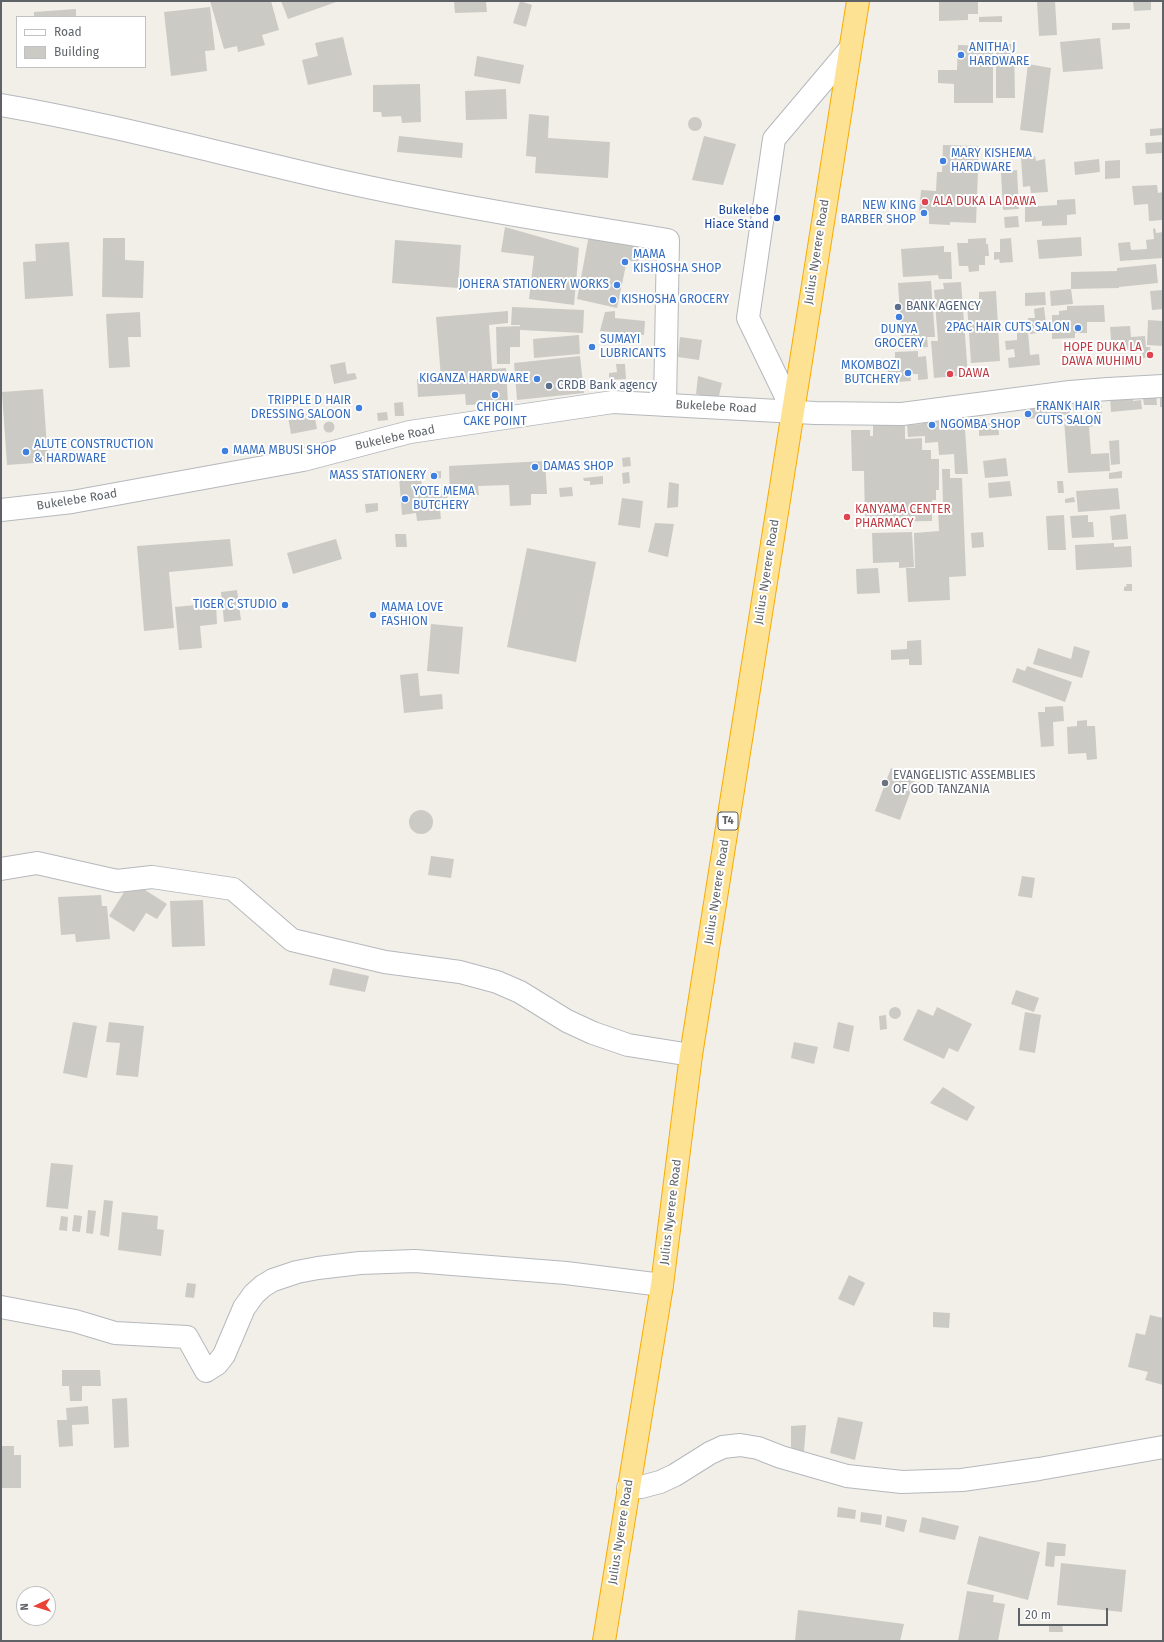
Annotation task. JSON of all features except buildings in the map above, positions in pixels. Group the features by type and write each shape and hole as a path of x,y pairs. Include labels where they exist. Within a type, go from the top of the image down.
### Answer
{"highway":[{"name":"Julius Nyerere Road","path":"604,1641 662,1285 691,1055 858,1"}],"street":[{"path":"793,411 748,318 774,139 850,49"},
{"path":"1,105 127,131 332,179 525,217 668,240 665,405"},
{"name":"Bukelebe Road","path":"1,510 72,502 288,462 410,432 613,402 793,411 902,414 1070,392 1163,386"},
{"path":"1,869 37,863 117,881 152,877 233,889 292,940 385,962 460,972 497,982 520,992 567,1021 593,1033 628,1046 691,1055"},
{"path":"1,1307 75,1321 115,1332 187,1337 206,1371 217,1364 224,1354 244,1308 254,1294 273,1280 297,1272 318,1268 360,1263 415,1261 566,1273 662,1285"},
{"path":"628,1488 641,1487 660,1482 675,1475 716,1450 723,1447 740,1445 758,1448 781,1457 847,1476 902,1482 962,1480 1039,1470 1163,1447"}],"place":[{"name":"ANITHA J HARDWARE","path":"961,55"},
{"name":"MARY KISHEMA HARDWARE","path":"943,161"},
{"name":"ALA DUKA LA DAWA","path":"925,202"},
{"name":"NEW KING BARBER SHOP","path":"924,213"},
{"name":"Bukelebe Hiace Stand","path":"777,218"},
{"name":"MAMA KISHOSHA SHOP","path":"625,262"},
{"name":"JOHERA STATIONERY WORKS","path":"617,285"},
{"name":"KISHOSHA GROCERY","path":"613,300"},
{"name":"BANK AGENCY","path":"898,307"},
{"name":"DUNYA GROCERY","path":"899,317"},
{"name":"2PAC HAIR CUTS SALON","path":"1078,328"},
{"name":"SUMAYI LUBRICANTS","path":"592,347"},
{"name":"HOPE DUKA LA DAWA MUHIMU","path":"1150,355"},
{"name":"MKOMBOZI BUTCHERY","path":"908,373"},
{"name":"DAWA","path":"950,374"},
{"name":"KIGANZA HARDWARE","path":"537,379"},
{"name":"CRDB Bank agency","path":"549,386"},
{"name":"CHICHI CAKE POINT","path":"495,395"},
{"name":"TRIPPLE D HAIR DRESSING SALOON","path":"359,408"},
{"name":"FRANK HAIR CUTS SALON","path":"1028,414"},
{"name":"NGOMBA SHOP","path":"932,425"},
{"name":"MAMA MBUSI SHOP","path":"225,451"},
{"name":"ALUTE CONSTRUCTION & HARDWARE","path":"26,452"},
{"name":"DAMAS SHOP","path":"535,467"},
{"name":"MASS STATIONERY","path":"434,476"},
{"name":"YOTE MEMA BUTCHERY","path":"405,499"},
{"name":"KANYAMA CENTER PHARMACY","path":"847,517"},
{"name":"TIGER C STUDIO","path":"285,605"},
{"name":"MAMA LOVE FASHION","path":"373,615"},
{"name":"EVANGELISTIC ASSEMBLIES OF GOD TANZANIA","path":"885,783"}]}
